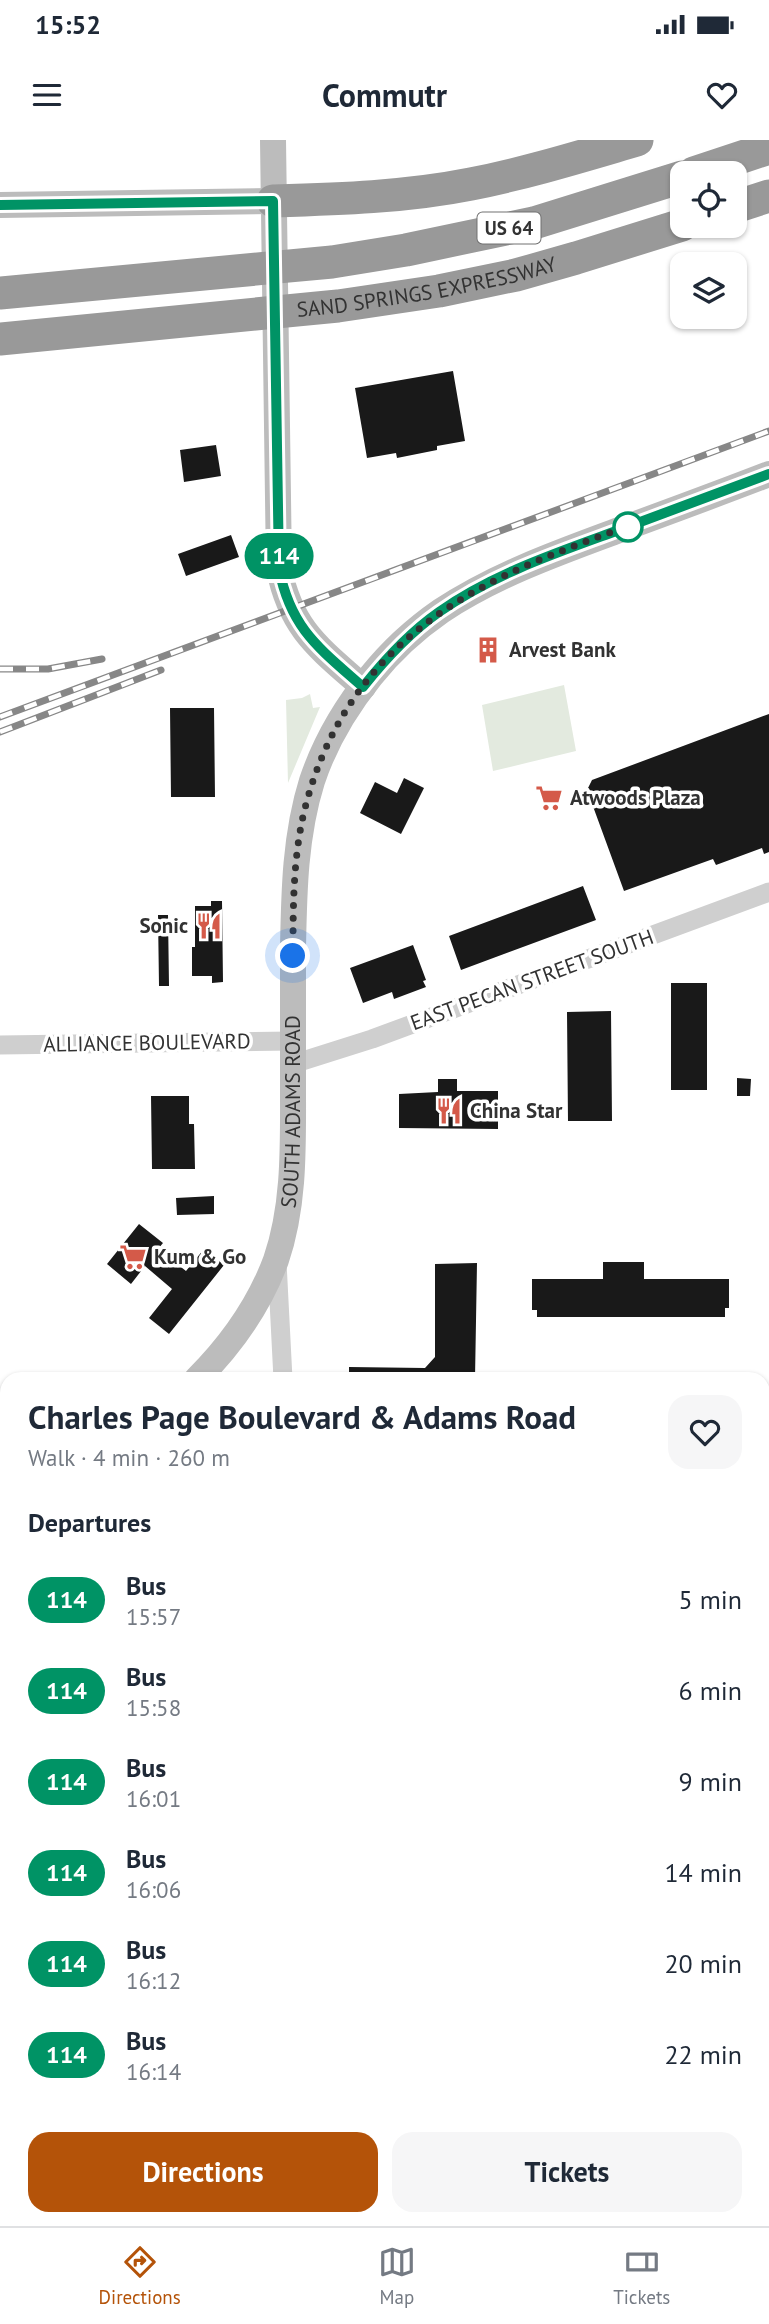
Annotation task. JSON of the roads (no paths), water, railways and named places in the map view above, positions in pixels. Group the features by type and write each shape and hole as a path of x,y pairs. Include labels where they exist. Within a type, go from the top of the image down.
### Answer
{"highway":[{"path":"273,201 416,193 470,184 637,140"},
{"path":"730,161 769,148"},
{"name":"SAND SPRINGS EXPRESSWAY","path":"0,293 332,262 406,250 534,223 670,181"},
{"path":"747,203 769,196"},
{"name":"SAND SPRINGS EXPRESSWAY","path":"0,339 338,306 439,291 516,275 670,229"}],"main road":[{"path":"273,140 279,569 286,598 306,634 363,687"},
{"path":"0,205 273,201"},
{"name":"SOUTH ADAMS ROAD","path":"204,1372 237,1334 252,1310 277,1257 292,1180 294,892 304,811 323,755 343,714 383,662 413,633 440,611 494,580 570,548 769,474"}],"street":[{"name":"EAST PECAN STREET SOUTH","path":"293,1053 372,1040 769,892"},
{"name":"ALLIANCE BOULEVARD","path":"0,1045 293,1053"},
{"name":"SOUTH ADAMS ROAD","path":"277,1257 283,1372"}],"railway":[{"path":"0,717 769,431"},
{"path":"0,669 48,669 102,659"},
{"path":"0,732 161,670"}],"place":[{"name":"Arvest Bank","path":"488,650"},
{"name":"Atwoods Plaza","path":"549,798"},
{"name":"Sonic","path":"209,926"},
{"name":"China Star","path":"449,1111"},
{"name":"Kum & Go","path":"133,1257"}]}
